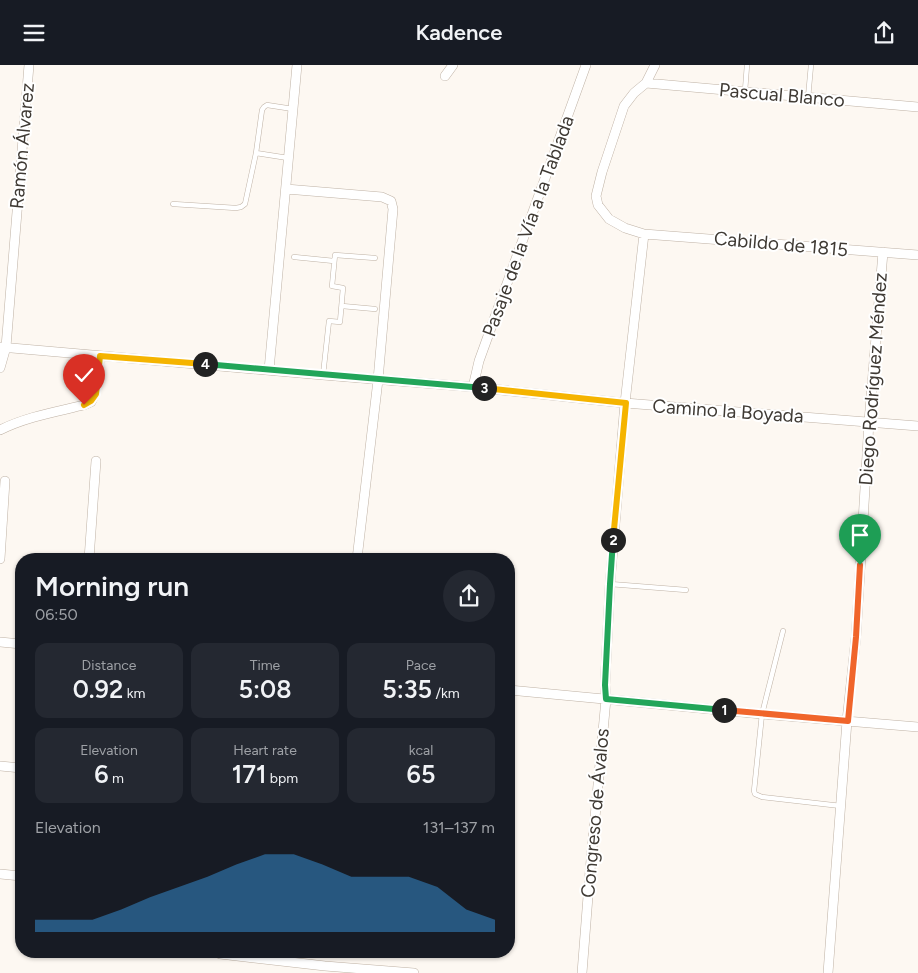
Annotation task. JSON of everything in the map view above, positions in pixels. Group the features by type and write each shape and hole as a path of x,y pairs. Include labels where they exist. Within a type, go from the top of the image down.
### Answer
{"street":[{"name":"Ramón Álvarez","path":"0,368 29,65"},
{"path":"269,370 297,65"},
{"path":"445,76 453,65"},
{"name":"Pasaje de la Vía a la Tablada","path":"473,387 479,361 586,65"},
{"name":"Cabildo de 1815","path":"655,65 646,83 634,93 624,106 604,164 596,196 598,205 609,219 625,228 644,234 918,255"},
{"name":"Pascual Blanco","path":"646,83 918,107"},
{"path":"286,189 382,197 390,201 393,209 378,379 358,553"},
{"name":"Congreso de Ávalos","path":"582,973 606,699 610,584 626,403 644,234"},
{"name":"Diego Rodríguez Méndez","path":"828,973 840,806 856,637 869,422 883,252"},
{"name":"Camino la Boyada","path":"3,347 473,387 626,403 918,426"},
{"path":"0,430 31,418 84,405 91,401 96,394 100,356"},
{"path":"89,553 96,461"},
{"path":"0,559 5,481"},
{"path":"0,642 15,643"},
{"path":"515,691 918,727"},
{"path":"0,766 15,767"},
{"path":"0,874 15,875"},
{"path":"242,958 325,969 414,973"}],"lane":[{"path":"745,92 747,65"},
{"path":"808,98 811,65"},
{"path":"172,204 241,207 244,204 256,153 262,110 267,105 293,109"},
{"path":"256,153 288,158"},
{"path":"323,375 329,321 340,322 342,306 343,287 332,286 335,255 374,259"},
{"path":"294,257 334,261"},
{"path":"342,306 375,309"},
{"path":"610,584 686,590"},
{"path":"783,631 762,714 754,791 755,794 762,797 840,806"}],"route":[{"path":"84,405 91,401 96,394 100,356 473,387 626,403 610,584 606,699 848,721 856,637 860,565"}]}
